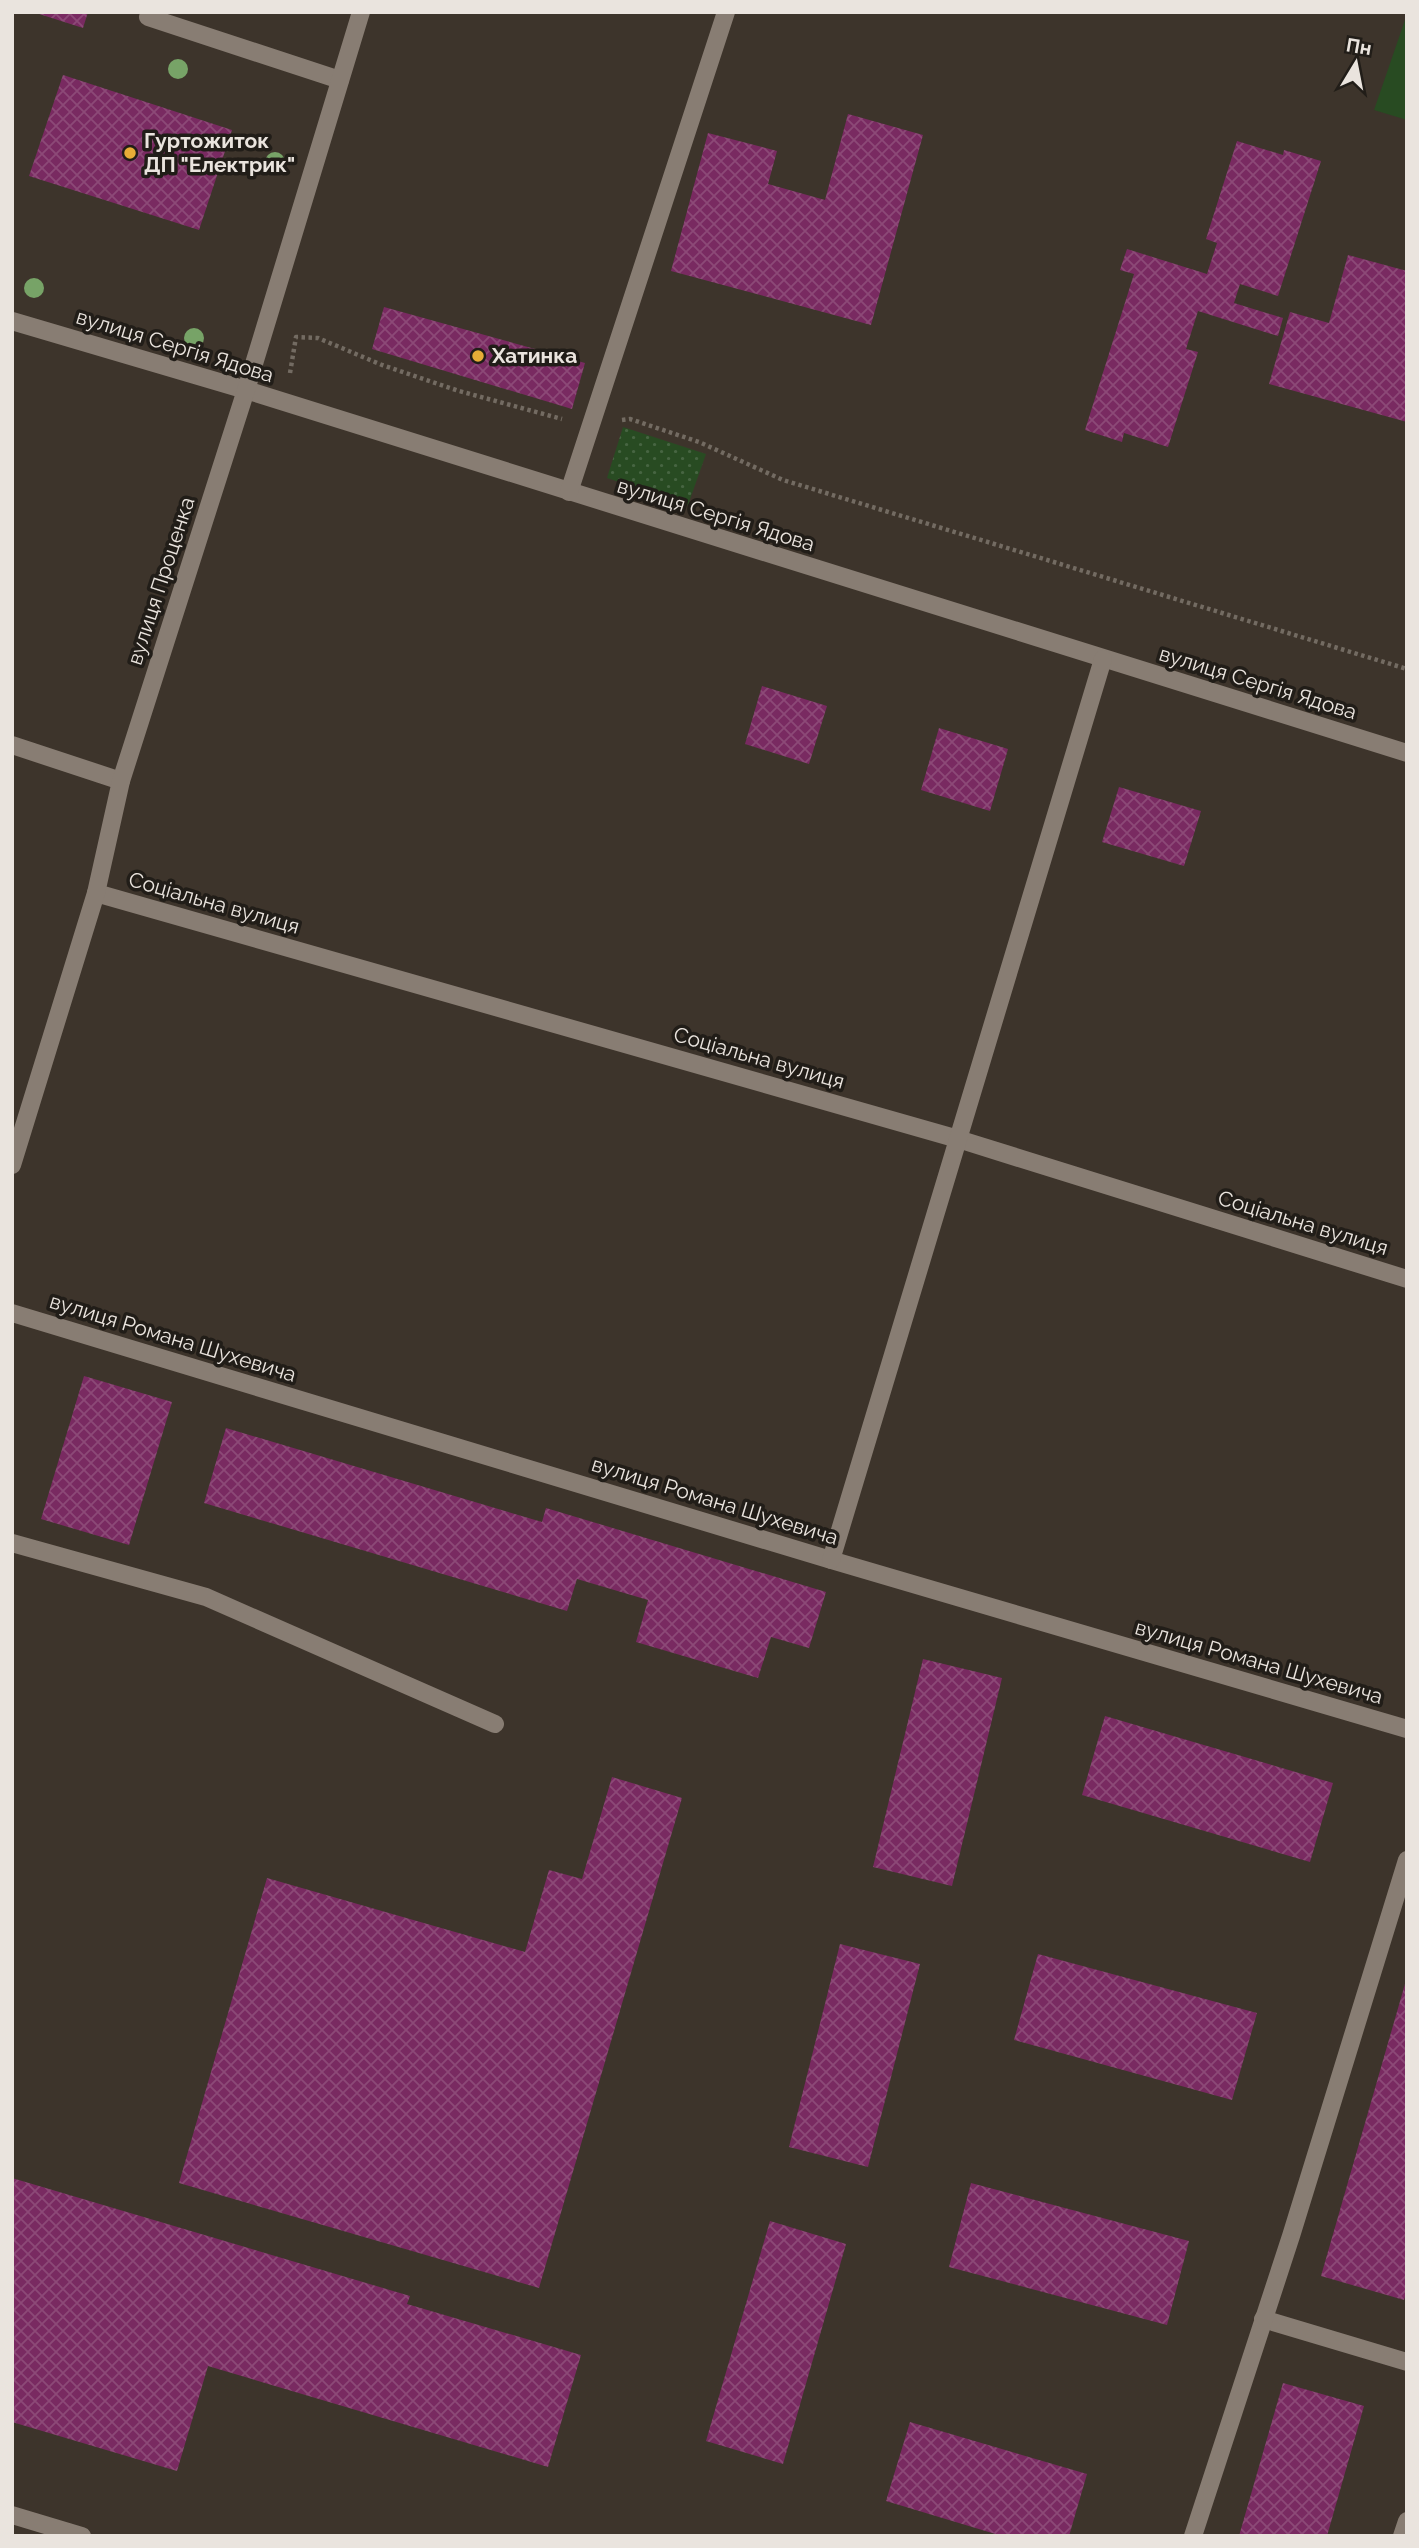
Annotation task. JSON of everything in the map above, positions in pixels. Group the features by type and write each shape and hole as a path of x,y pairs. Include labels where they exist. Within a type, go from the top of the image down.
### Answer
{"street":[{"path":"150,12 148,17 340,80"},
{"name":"вулиця Проценка","path":"12,1165 96,893 121,781 246,390 360,12"},
{"path":"569,492 726,12"},
{"name":"вулиця Сергія Ядова","path":"12,321 246,390 1407,753"},
{"path":"831,1560 1103,659"},
{"path":"12,745 121,781"},
{"name":"Соціальна вулиця","path":"96,893 958,1139 1407,1279"},
{"name":"вулиця Романа Шухевича","path":"12,1313 831,1560 1407,1729"},
{"path":"12,1543 206,1597 495,1724"},
{"path":"1193,2536 1264,2319 1407,1860"},
{"path":"1264,2319 1407,2362"},
{"path":"12,2515 82,2536"},
{"path":"1402,2536 1407,2521"}],"path":[{"path":"317,338 382,365 459,391 591,426 630,419 699,442 783,481 1407,669"}],"green space":[{"path":"1407,14 1407,120 1374,110"},
{"path":"623,427 706,454 688,505 607,478"}],"building":[{"path":"33,12 88,12 83,28"},
{"name":"Гуртожиток ДП \"Електрик\"","path":"63,75 232,130 199,230 29,176"},
{"path":"848,114 923,135 871,325 671,271 708,133 777,151 768,184 825,200"},
{"path":"1237,141 1283,155 1284,150 1321,161 1278,296 1240,284 1234,303 1283,318 1278,336 1198,311 1186,349 1198,352 1168,447 1124,433 1122,442 1085,430 1134,274 1120,270 1127,249 1207,274 1217,243 1206,239"},
{"path":"1348,255 1407,271 1407,422 1269,384 1290,312 1329,323"},
{"name":"Хатинка","path":"384,307 585,363 572,409 372,349"},
{"path":"762,686 827,706 809,764 745,744"},
{"path":"939,728 1008,749 990,811 921,790"},
{"path":"1119,787 1201,811 1184,866 1102,842"},
{"path":"84,1376 172,1402 129,1545 41,1519"},
{"path":"226,1428 542,1522 546,1508 826,1592 809,1648 771,1637 758,1678 636,1642 648,1600 577,1579 567,1611 204,1503"},
{"path":"923,1659 1002,1678 952,1886 873,1867"},
{"path":"1105,1716 1333,1783 1310,1862 1082,1795"},
{"path":"612,1777 682,1798 539,2288 179,2183 267,1878 525,1952 549,1870 582,1879"},
{"path":"840,1944 920,1964 868,2167 789,2147"},
{"path":"1038,1954 1257,2013 1232,2100 1014,2040"},
{"path":"1407,1977 1407,2291 1404,2300 1321,2276"},
{"path":"12,2178 410,2296 407,2304 581,2355 548,2467 208,2366 177,2471 12,2422"},
{"path":"971,2183 1189,2241 1167,2325 949,2267"},
{"path":"770,2221 846,2244 783,2464 706,2441"},
{"path":"1283,2383 1364,2406 1327,2536 1239,2536"},
{"path":"910,2422 1087,2474 1069,2536 1002,2536 886,2501"}],"place":[{"name":"Гуртожиток ДП \"Електрик\"","path":"130,153"},
{"name":"Хатинка","path":"478,356"}]}
